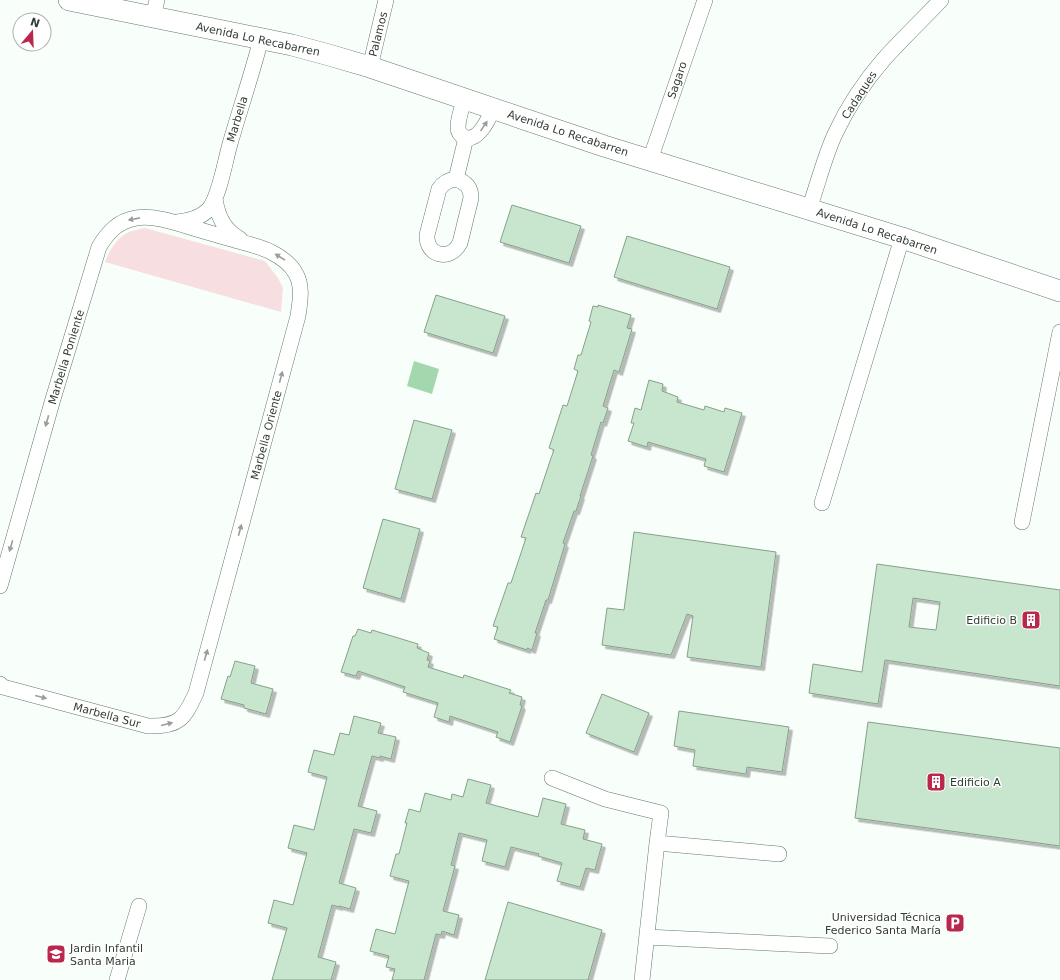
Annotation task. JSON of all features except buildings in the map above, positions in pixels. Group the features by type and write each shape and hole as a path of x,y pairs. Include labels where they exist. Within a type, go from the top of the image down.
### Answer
{"street":[{"name":"Avenida Lo Recabarren","path":"69,0 155,9 261,39 299,47 370,67 604,146 902,238 1060,291"},
{"name":"Palamos","path":"370,67 386,0"},
{"name":"Sagaro","path":"650,160 705,0"},
{"name":"Cadaques","path":"809,210 825,158 835,134 849,108 883,60 941,0"},
{"name":"Marbella","path":"172,222 185,221 198,217 208,210 215,199 261,39"},
{"path":"464,99 458,126 459,132 466,138 471,138 477,135 494,109"},
{"path":"456,180 466,138"},
{"path":"456,180 462,181 467,185 471,191 471,198 460,243 453,252 443,255 432,250 427,241 427,235 439,189 446,182 456,180"},
{"path":"215,199 218,213 225,226 235,236 248,244"},
{"name":"Marbella Poniente","path":"0,586 53,399 99,247 105,237 115,227 124,221 138,217 155,218 207,232"},
{"name":"Marbella Oriente","path":"196,693 228,580 254,477 298,316 300,300 300,284 296,274 286,261 270,251 207,232"},
{"path":"822,503 902,238"},
{"path":"1022,522 1060,332"},
{"name":"Marbella Sur","path":"2,686 148,726 162,726 172,724 180,720 189,709 196,693"},
{"path":"552,778 605,799 661,813 642,980"},
{"path":"657,844 779,854"},
{"path":"118,980 139,906"},
{"path":"646,937 830,946"}],"shaded area":[{"path":"145,228 265,261 278,278 283,288 281,312 105,262 111,249 120,238 129,232"},
{"path":"414,361 439,369 432,394 407,386"}],"place":[{"name":"Edificio B","path":"1031,620"},
{"name":"Edificio A","path":"936,782"},
{"name":"Universidad Técnica Federico Santa María","path":"955,923"},
{"name":"Jardin Infantil Santa Maria","path":"56,954"}]}
